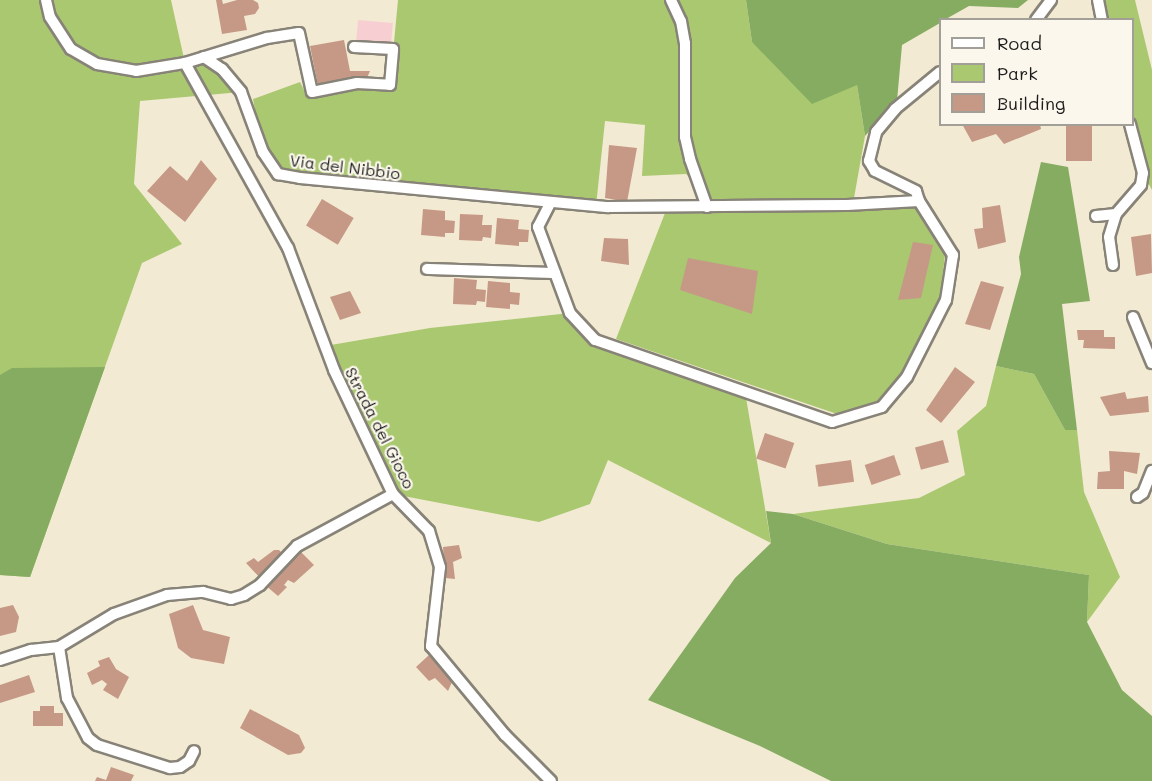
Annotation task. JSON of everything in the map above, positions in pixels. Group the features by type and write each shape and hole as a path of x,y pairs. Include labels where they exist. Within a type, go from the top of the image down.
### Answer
{"street":[{"path":"46,0 50,17 71,48 97,64 136,71 185,63 267,38 299,33 312,92 357,82 390,85 393,49 354,47"},
{"path":"671,0 681,21 685,43 685,137 690,159 707,207"},
{"path":"1038,18 1051,0"},
{"path":"1098,0 1102,18"},
{"name":"Via del Nibbio","path":"204,57 222,69 241,92 263,152 278,174 550,203 609,207 707,207 919,201"},
{"name":"Strada del Gioco","path":"185,63 288,248 334,370 393,494 429,531 440,567 431,646 505,735 551,781"},
{"path":"550,203 538,227 570,313 595,340 832,422 882,407 907,377 946,300 953,255 919,201 916,191 876,171 869,161 876,132 895,108 939,73"},
{"path":"1113,265 1109,237 1116,214 1141,185 1143,172 1131,126"},
{"path":"1096,216 1116,214"},
{"path":"427,268 555,273"},
{"path":"1133,316 1152,363"},
{"path":"1137,497 1143,493 1152,471"},
{"path":"0,660 31,650 59,647 114,614 167,595 203,592 231,599 244,595 260,585 297,546 393,494"},
{"path":"59,647 67,698 88,738 97,745 170,768 180,767 189,761 194,751"}],"shaded area":[{"path":"358,20 393,23 391,45 356,42"}],"green space":[{"path":"0,0 171,0 185,63 204,57 241,92 140,101 134,184 182,244 142,263 30,577 0,575"},
{"path":"398,0 746,0 752,42 857,85 865,136 854,198 713,200 686,174 642,176 645,125 605,121 596,206 278,174 263,152 253,99 300,82 308,98 390,85"},
{"path":"746,0 1028,0 1018,8 969,6 948,18 939,18 939,24 902,45 897,101 865,136 857,85 812,104 752,42"},
{"path":"1098,0 1135,0 1152,70 1152,190 1143,173 1132,126 1134,18 1102,18"},
{"path":"1041,162 1068,167 1090,301 1062,304 1077,430 1065,430 1034,374 996,366 1021,274 1019,257"},
{"path":"920,203 945,255 939,307 886,403 840,415 616,339 665,213"},
{"path":"570,313 595,340 745,392 771,543 608,460 590,504 539,522 393,494 325,346 430,328"},
{"path":"996,366 1034,374 1065,430 1077,430 1084,492 1120,577 1087,622 1089,575 887,544 793,514 919,498 965,475 957,431 986,406"},
{"path":"105,367 30,577 0,575 0,375 12,368"},
{"path":"766,511 793,514 887,544 1089,575 1087,622 1122,690 1152,716 1152,781 831,781 760,746 648,700 735,578 771,543"}],"building":[{"path":"216,0 222,0 223,4 237,0 253,0 258,3 259,8 255,14 244,16 247,30 222,34"},
{"path":"344,40 350,71 370,71 366,80 318,86 310,46"},
{"path":"963,126 1040,126 1041,129 1004,144 996,134 972,142"},
{"path":"1066,126 1092,126 1092,161 1066,161"},
{"path":"609,145 637,148 627,202 605,198"},
{"path":"201,160 217,179 185,222 147,191 170,166 187,181"},
{"path":"322,199 354,218 338,245 306,226"},
{"path":"1000,205 1006,242 978,249 974,229 983,228 982,208"},
{"path":"423,209 445,211 445,220 455,221 454,233 445,233 445,237 421,235"},
{"path":"460,214 483,215 482,225 492,225 491,238 483,237 482,241 459,240"},
{"path":"497,218 519,220 518,229 529,230 528,242 519,242 519,246 495,244"},
{"path":"1151,234 1152,273 1136,276 1131,237"},
{"path":"604,238 628,239 629,265 601,261"},
{"path":"913,242 933,245 921,298 898,300"},
{"path":"688,258 758,271 752,314 680,290"},
{"path":"454,278 477,280 476,289 486,290 485,302 477,301 476,305 453,304"},
{"path":"488,281 510,283 510,292 520,293 519,305 510,304 510,309 486,307"},
{"path":"981,281 1004,287 990,330 965,324"},
{"path":"350,291 361,313 340,320 330,297"},
{"path":"1077,330 1104,330 1104,337 1115,337 1115,349 1083,348 1084,340 1078,340"},
{"path":"955,367 975,382 941,423 926,410"},
{"path":"1125,392 1127,399 1148,396 1149,412 1110,416 1100,397"},
{"path":"765,433 794,443 786,469 756,459"},
{"path":"943,440 949,462 921,470 915,448"},
{"path":"1109,451 1140,453 1137,474 1124,471 1124,489 1097,489 1098,472 1110,471"},
{"path":"894,455 901,475 872,485 865,465"},
{"path":"851,460 854,482 818,487 815,465"},
{"path":"459,545 462,558 453,562 455,579 445,578 443,547"},
{"path":"274,550 279,550 285,556 261,579 246,563 254,558 258,562"},
{"path":"299,550 314,565 294,583 288,580 284,585 287,587 278,596 265,585"},
{"path":"13,605 19,617 16,632 0,636 0,608"},
{"path":"193,605 203,630 230,637 224,664 191,658 178,648 169,614"},
{"path":"429,655 453,680 448,691 435,678 429,681 416,667"},
{"path":"109,657 116,669 129,677 118,699 103,690 107,684 102,680 92,685 87,673 100,666 98,661"},
{"path":"29,675 35,692 0,703 0,685"},
{"path":"40,706 54,706 54,713 63,713 63,726 33,726 33,711 40,711"},
{"path":"250,709 299,735 305,748 301,753 288,755 240,728"},
{"path":"111,767 134,775 131,781 95,781 97,777 106,780"}]}
